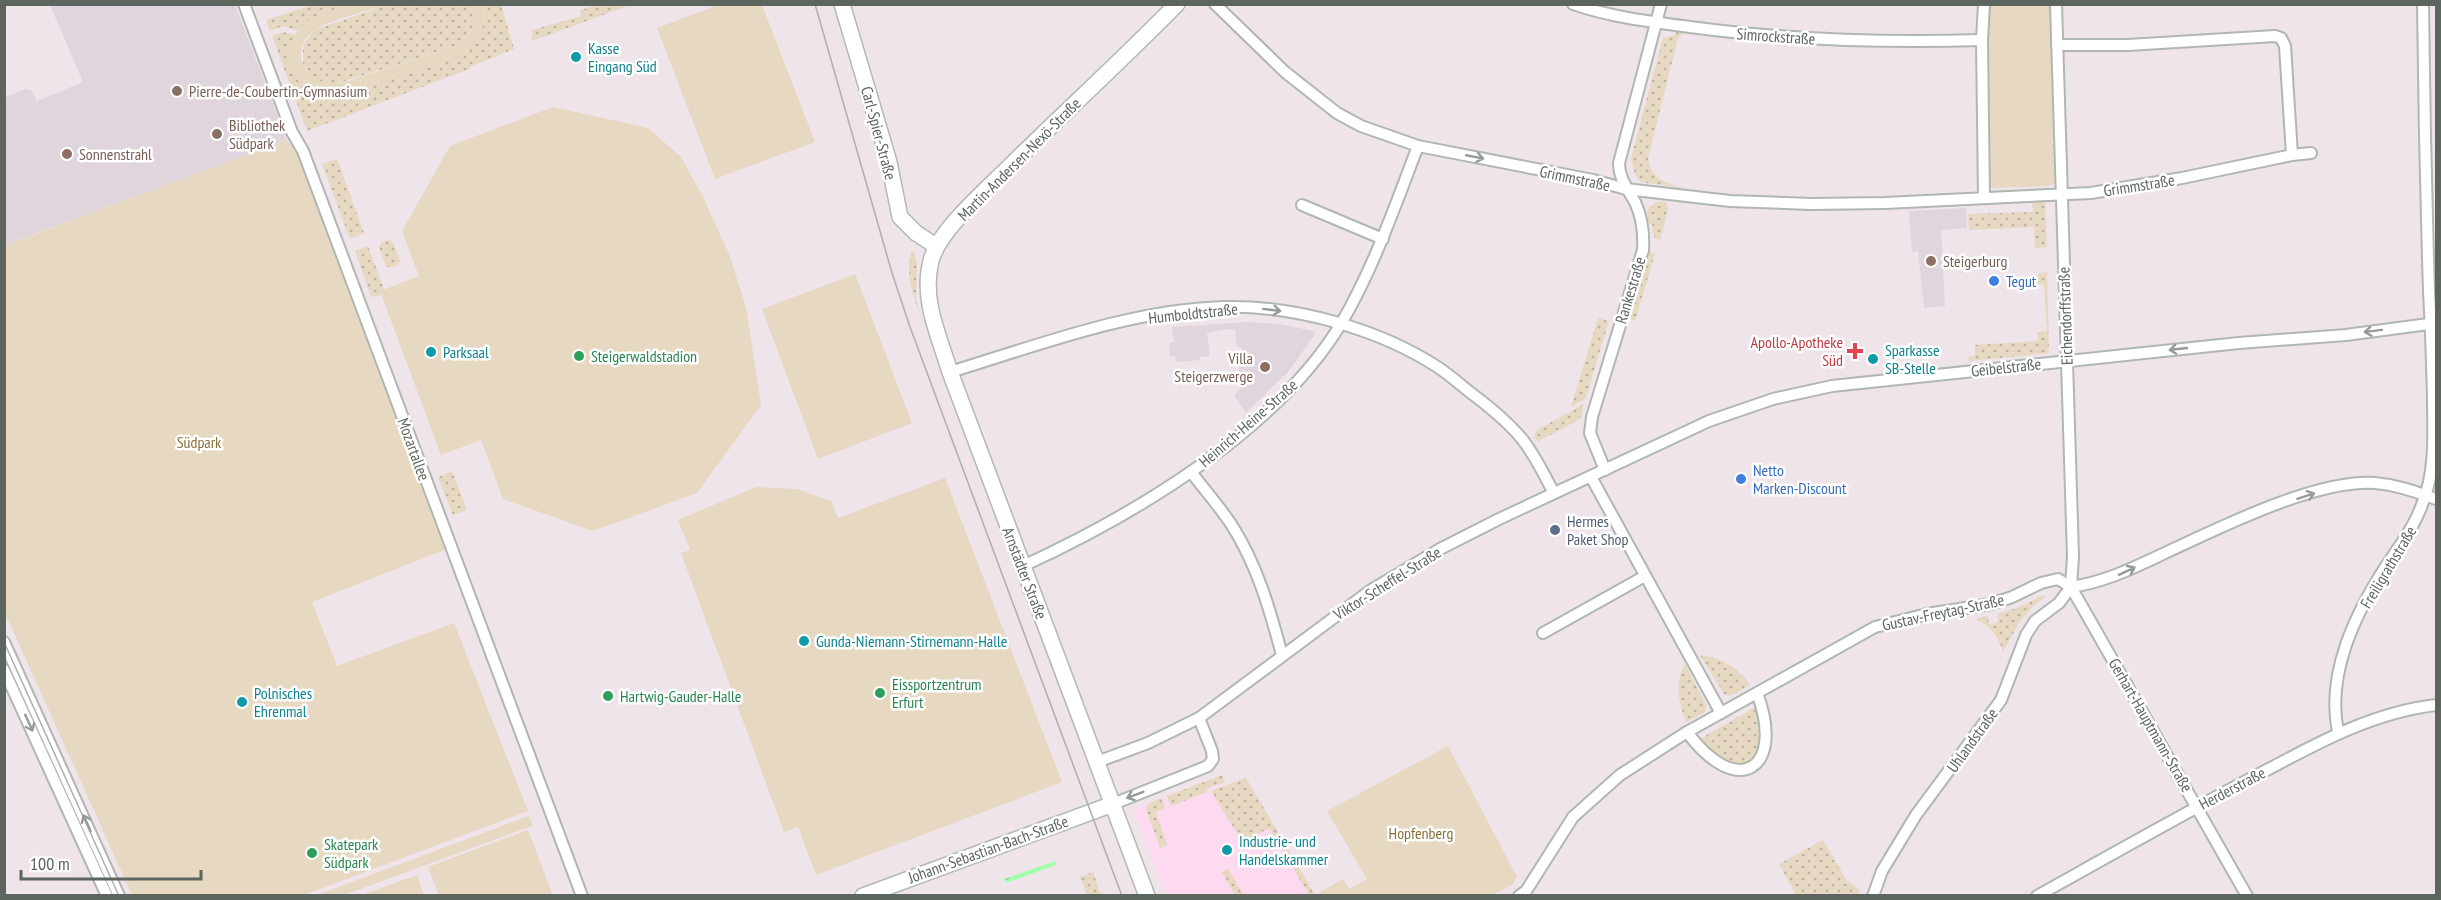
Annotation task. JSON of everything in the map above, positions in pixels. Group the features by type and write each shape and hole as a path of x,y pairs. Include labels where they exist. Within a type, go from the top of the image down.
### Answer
{"main road":[{"name":"Carl-Spier-Straße","path":"842,4 889,162 900,217 916,233 936,246"},
{"name":"Martin-Andersen-Nexö-Straße","path":"1104,74 1127,43 1165,4"},
{"name":"Martin-Andersen-Nexö-Straße","path":"936,246 987,188 1177,4"},
{"name":"Arnstädter Straße","path":"936,246 927,284 929,301 950,372 1147,896"},
{"name":"Johann-Sebastian-Bach-Straße","path":"863,896 884,892 1113,804"}],"street":[{"name":"Mozartallee","path":"244,4 292,132 303,151 582,896"},
{"name":"Grimmstraße","path":"1215,4 1285,72 1337,112 1384,135 1418,146 1593,180 1626,189 1730,201 1810,204 2061,195 2091,193 2182,178 2292,155 2312,153"},
{"name":"Simrockstraße","path":"1573,4 1656,23 1729,33 1842,40 1982,40"},
{"name":"Rankestraße","path":"1605,470 1590,433 1592,417 1642,250 1643,237 1640,215 1626,189 1619,163 1661,4"},
{"path":"1984,4 1982,40 1984,198"},
{"name":"Eichendorffstraße","path":"2056,4 2073,556 2071,587"},
{"name":"Freiligrathstraße","path":"2338,732 2335,697 2341,664 2351,632 2368,596 2431,498 2434,439 2434,323 2424,154 2423,4"},
{"path":"2057,45 2128,45 2275,36 2282,38 2285,46 2292,155"},
{"path":"2424,88 2436,88"},
{"name":"Heinrich-Heine-Straße","path":"1023,566 1102,525 1191,472 1238,436 1304,374 1342,323 1383,239 1418,146"},
{"path":"1302,205 1383,239"},
{"name":"Humboldtstraße","path":"950,372 1090,329 1184,311 1223,307 1267,309 1342,323 1401,348 1438,368 1503,418 1525,444 1554,493"},
{"name":"Geibelstraße","path":"1591,477 1708,421 1773,399 1832,386 2067,360 2346,335 2434,323"},
{"path":"1191,472 1232,526 1247,554 1266,600 1282,655"},
{"path":"1591,477 1721,712"},
{"name":"Viktor-Scheffel-Straße","path":"1097,762 1148,743 1199,718 1371,590 1401,571 1489,524 1591,477"},
{"name":"Gustav-Freytag-Straße","path":"1519,896 1526,891 1548,853 1581,809 1620,775 1721,712 1851,640 1886,624 1927,614 1990,604 2058,579 2071,587 2094,584 2225,525 2342,485 2373,483 2405,487 2431,498"},
{"path":"1542,633 1645,576"},
{"name":"Gerhart-Hauptmann-Straße","path":"2071,587 2198,806 2247,896"},
{"name":"Uhlandstraße","path":"1873,896 1882,871 1916,815 2001,700 2026,635 2035,621 2059,603 2071,587"},
{"path":"4,642 119,896"},
{"path":"18,671 5,674 107,896"},
{"path":"1687,732 1698,747 1718,765 1728,769 1746,769 1759,761 1766,748 1763,710 1757,693"},
{"name":"Herderstraße","path":"2038,895 2198,806 2338,732 2401,712 2436,705"},
{"path":"1113,804 1208,766 1213,759 1212,751 1199,718"}],"shaded area":[{"name":"Pierre-de-Coubertin-Gymnasium","path":"50,5 235,5 287,140 5,245 5,97 26,89 31,90 37,101 83,82"},
{"name":"Steigerburg","path":"1966,208 1967,228 1941,230 1945,306 1924,308 1918,251 1912,252 1909,211"},
{"name":"Villa Steigerzwerge","path":"1247,322 1279,324 1314,331 1315,334 1288,372 1246,413 1234,396 1240,389 1238,359 1245,355 1242,348 1237,347 1235,330 1207,333 1210,356 1200,357 1200,360 1176,362 1175,356 1170,356 1169,343 1174,342 1172,327"},
{"path":"1246,778 1315,895 1166,895 1134,812 1135,809 1167,796 1171,806"}],"green space":[{"path":"352,4 387,5 318,28 304,41 301,59 311,75 320,81 342,83 453,47 468,35 471,29 474,18 471,5 483,5 484,22 476,42 457,57 344,94 317,91 297,77 289,56 291,43 298,31 309,20"},
{"path":"471,4 474,17 471,29 464,39 453,47 332,85 314,79 303,64 303,46 314,30 387,5"},
{"path":"602,4 630,5 532,41 532,30 581,16 580,10"},
{"path":"313,5 352,5 316,17 298,31 283,26 270,31 266,20"},
{"path":"483,5 501,5 514,49 469,69 307,131 272,36 283,32 296,35 292,42 298,79 344,94 468,51 485,17"},
{"path":"718,5 762,5 815,142 715,179 657,28"},
{"path":"1989,5 2050,5 2056,183 2049,186 1988,188 1987,40"},
{"path":"1676,32 1684,33 1678,38 1648,158 1652,171 1659,179 1682,188 1641,182 1635,175 1631,158 1663,38 1675,35"},
{"name":"Steigerwaldstadion","path":"553,107 648,128 681,157 704,199 729,254 746,307 761,405 697,493 593,531 503,499 481,440 441,455 380,291 419,276 402,231 450,146"},
{"name":"Südpark","path":"287,140 300,154 447,549 312,602 337,666 454,623 528,811 304,895 132,895 5,613 4,246"},
{"path":"337,159 364,233 350,239 322,164"},
{"path":"1660,201 1667,203 1668,209 1660,240 1654,238 1647,212 1650,206"},
{"path":"2032,202 2045,202 2047,247 2035,248 2034,227 1969,230 1968,214 2033,212"},
{"path":"388,240 393,242 400,261 398,265 390,268 386,266 379,247 381,243"},
{"path":"368,246 384,289 380,291 381,295 371,297 355,251"},
{"path":"912,249 917,262 916,299 923,324 913,296 910,279"},
{"path":"1650,252 1655,254 1635,321 1630,319"},
{"path":"2047,272 2049,353 1969,361 1967,357 1975,356 1975,345 2038,341 2038,332 2047,331 2044,284 2035,284 2035,279 2039,273"},
{"path":"855,274 912,423 818,459 762,309"},
{"path":"1598,318 1609,321 1586,398 1571,407"},
{"path":"1584,404 1580,419 1539,441 1533,438 1537,430"},
{"path":"452,471 467,510 453,515 438,477"},
{"name":"Eissportzentrum Erfurt","path":"945,478 1062,782 816,875 798,827 784,832 681,553 690,550 678,520 756,487 797,489 831,501 838,518"},
{"path":"2043,595 2045,597 2020,621 2003,652 1994,633 1977,620 1977,618 1988,616 1989,624 1998,623 1997,614 2017,608"},
{"path":"1700,655 1715,658 1729,665 1750,685 1730,696 1724,694"},
{"path":"1685,664 1706,705 1705,712 1686,723 1679,693 1680,678"},
{"path":"1757,706 1762,731 1760,752 1747,764 1739,766 1726,763 1708,749 1700,739"},
{"name":"Hopfenberg","path":"1448,746 1517,877 1513,884 1493,895 1315,895 1343,879 1349,889 1367,879 1327,811"},
{"path":"1222,775 1225,782 1206,789 1207,792 1171,806 1167,796"},
{"path":"1246,778 1315,895 1309,895 1269,828 1243,843 1211,791"},
{"path":"1161,798 1165,808 1156,812 1167,845 1160,848 1146,809 1148,804"},
{"path":"529,816 533,826 344,895 317,895"},
{"path":"528,830 552,893 546,896 439,895 428,867"},
{"path":"1823,840 1847,881 1860,890 1858,895 1796,895 1779,864"},
{"path":"1228,869 1244,895 1235,895 1222,872"},
{"path":"1093,872 1101,895 1087,895 1080,877"},
{"path":"417,875 424,895 362,895"}],"water":[{"path":"1055,861 1056,865 1006,883 1004,879"}],"tram line":[{"path":"815,4 892,273 910,327 1122,896"},
{"path":"4,642 119,896"}],"place":[{"name":"Kasse Eingang Süd","path":"576,57"},
{"name":"Pierre-de-Coubertin-Gymnasium","path":"177,91"},
{"name":"Bibliothek Südpark","path":"217,134"},
{"name":"Sonnenstrahl","path":"67,154"},
{"name":"Steigerburg","path":"1931,261"},
{"name":"Tegut","path":"1994,281"},
{"name":"Apollo-Apotheke Süd","path":"1855,351"},
{"name":"Parksaal","path":"431,352"},
{"name":"Steigerwaldstadion","path":"579,356"},
{"name":"Sparkasse SB-Stelle","path":"1873,359"},
{"name":"Villa Steigerzwerge","path":"1265,367"},
{"name":"Netto Marken-Discount","path":"1741,479"},
{"name":"Hermes Paket Shop","path":"1555,530"},
{"name":"Gunda-Niemann-Stirnemann-Halle","path":"804,641"},
{"name":"Eissportzentrum Erfurt","path":"880,693"},
{"name":"Hartwig-Gauder-Halle","path":"608,696"},
{"name":"Polnisches Ehrenmal","path":"242,702"},
{"name":"Industrie- und Handelskammer","path":"1227,850"},
{"name":"Skatepark Südpark","path":"312,853"}]}
